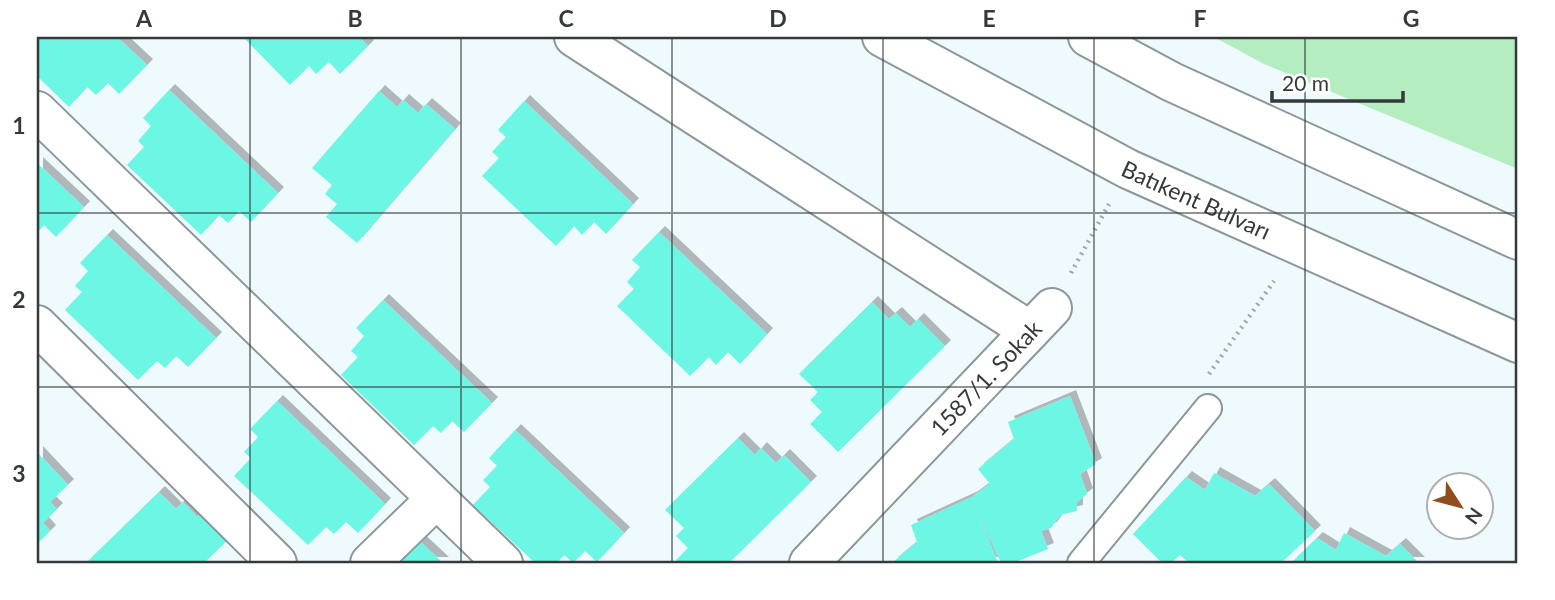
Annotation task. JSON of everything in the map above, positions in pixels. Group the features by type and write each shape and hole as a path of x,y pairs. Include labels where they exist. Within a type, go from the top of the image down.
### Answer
{"street":[{"path":"574,37 1041,320"},
{"name":"Batıkent Bulvarı","path":"882,37 1128,169 1518,343"},
{"path":"1088,37 1172,82 1518,240"},
{"path":"37,111 503,563"},
{"name":"1587/1. Sokak","path":"809,563 1041,320"},
{"path":"37,325 277,563"},
{"path":"370,563 436,499"}],"lane":[{"path":"1080,563 1208,408"}],"path":[{"name":"1587/1. Sokak","path":"1041,320 1128,169"},
{"path":"1206,379 1298,246"}],"green space":[{"path":"1214,37 1518,37 1518,169 1264,64"}],"building":[{"path":"37,37 117,37 147,65 119,94 108,83 96,95 87,87 69,107 37,76"},
{"path":"243,37 359,37 368,46 340,74 329,62 316,74 309,66 290,85"},
{"path":"169,90 278,193 251,222 239,211 228,223 219,215 201,235 127,165 144,147 138,141 151,126 143,118"},
{"path":"379,91 397,107 403,100 418,113 426,104 455,129 357,243 326,217 337,204 325,194 332,185 312,168"},
{"path":"524,101 633,204 606,234 594,222 582,235 574,226 556,246 482,176 499,158 492,152 506,137 498,130"},
{"path":"37,163 84,207 56,237 44,225 37,233"},
{"path":"659,232 767,334 740,364 728,352 716,365 709,357 690,376 617,306 634,289 627,282 640,267 632,260"},
{"path":"107,235 216,338 188,367 176,356 165,368 157,361 138,380 65,310 82,292 75,286 88,271 80,263"},
{"path":"383,300 492,403 464,432 452,421 441,433 433,426 414,445 341,375 358,357 351,351 364,336 356,328"},
{"path":"872,302 889,319 896,313 910,327 918,319 945,346 838,452 810,424 822,412 810,400 818,392 799,374"},
{"path":"1070,396 1096,464 1080,474 1087,494 1077,502 1077,511 1060,515 1051,528 1041,531 1048,549 1013,563 1001,563 978,512 998,563 892,563 917,542 911,525 972,497 990,484 978,469 1014,439 1008,422"},
{"path":"277,401 385,504 358,533 346,522 334,534 326,527 308,545 234,476 251,458 244,452 258,437 250,429"},
{"path":"515,430 624,533 597,562 585,551 573,563 564,555 557,563 535,563 473,505 490,487 483,480 497,466 489,458"},
{"path":"738,438 755,455 761,448 776,463 784,455 811,482 729,563 679,563 676,560 688,548 676,536 684,528 665,510"},
{"path":"37,452 68,485 50,502 57,509 43,523 50,531 37,544"},
{"path":"1214,473 1255,496 1269,484 1315,531 1281,563 1189,563 1180,555 1171,563 1162,563 1133,534 1186,477 1205,490"},
{"path":"159,492 176,509 183,502 197,517 205,509 232,536 204,563 86,563"},
{"path":"1344,533 1386,556 1400,544 1419,563 1291,563 1317,538 1336,550"},
{"path":"412,534 443,563 387,563"}]}
